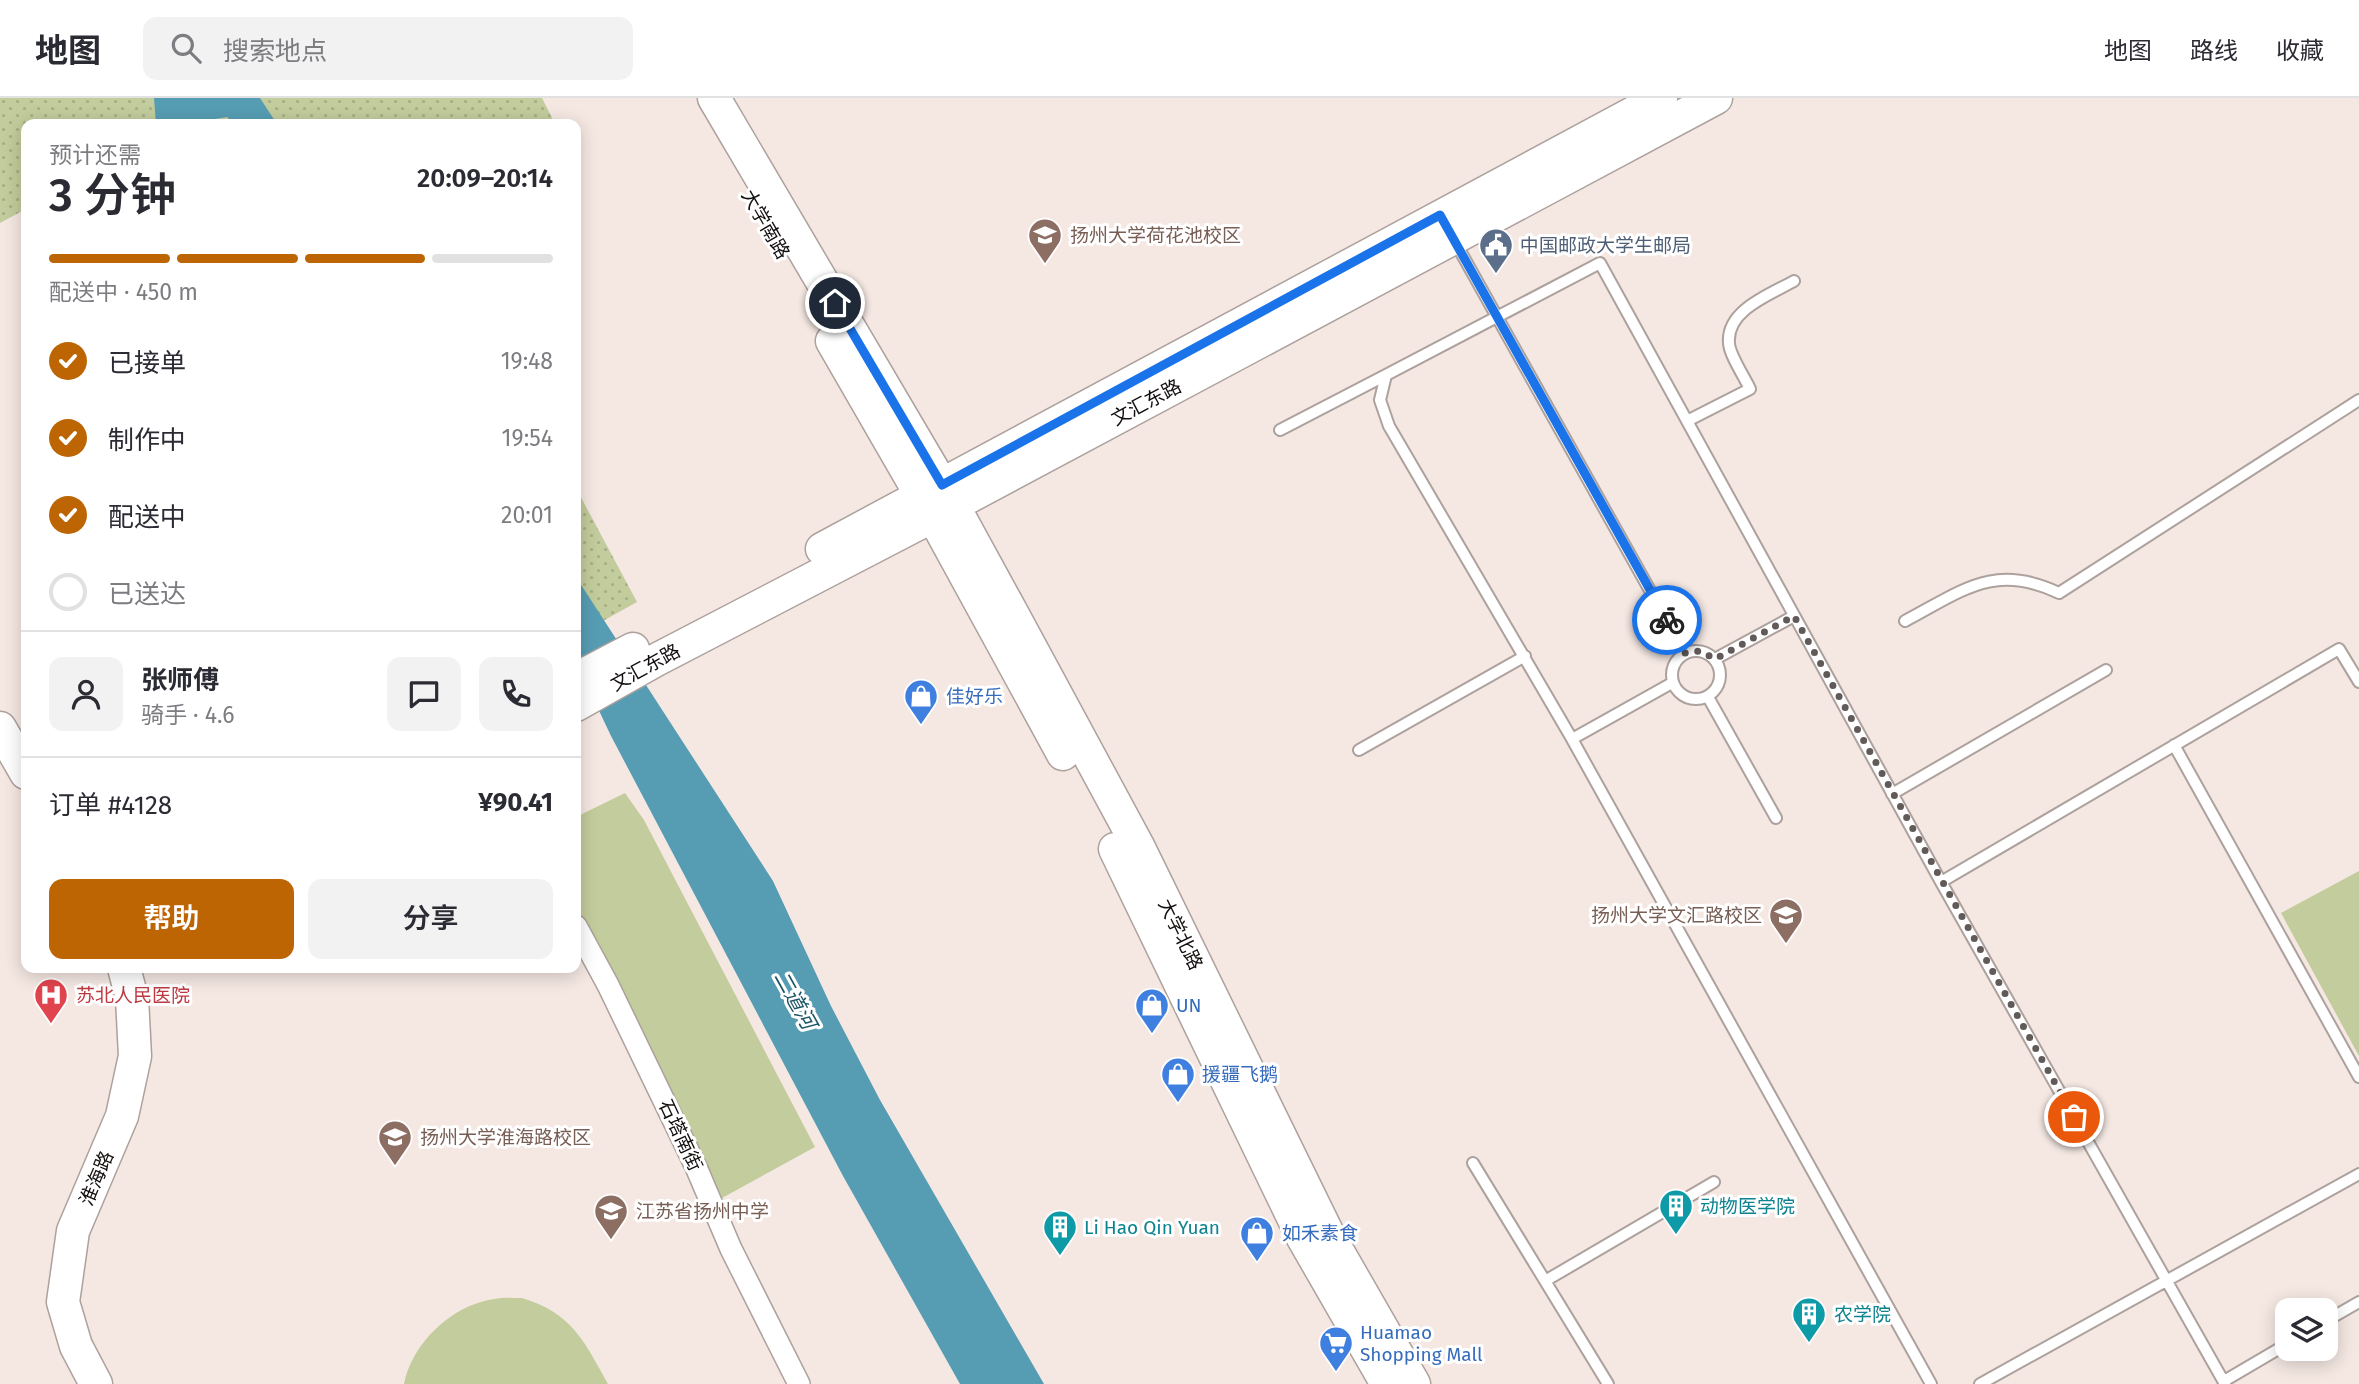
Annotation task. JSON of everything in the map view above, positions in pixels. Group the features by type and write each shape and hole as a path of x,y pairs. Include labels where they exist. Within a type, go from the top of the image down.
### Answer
{"street":[{"name":"大学南路","path":"693,98 937,501"},
{"name":"大学南路","path":"713,98 937,501"},
{"name":"文汇东路","path":"581,693 651,651 937,501 1446,226 1661,98"},
{"name":"文汇东路","path":"1446,226 1716,98"},
{"name":"大学北路","path":"937,501 1115,850 1303,1238 1387,1384"},
{"name":"大学北路","path":"937,501 1138,846 1329,1236 1415,1384"},
{"path":"0,728 21,764"},
{"name":"石塔南街","path":"581,935 608,985 696,1167 731,1249 799,1384"},
{"name":"淮海路","path":"96,1384 76,1346 64,1302 73,1231 122,1116 135,1056 132,998 125,973"}],"lane":[{"path":"1446,226 1685,653"},
{"path":"1280,430 1600,262 1941,882 2225,1383 2275,1352"},
{"path":"1687,421 1750,389 1728,344 1732,323 1748,307 1794,281"},
{"path":"1386,375 1380,400 1389,426 1572,739 1931,1384"},
{"path":"1905,621 1981,581 2016,578 2038,583 2059,593 2359,400"},
{"path":"1715,659 1794,616"},
{"path":"1941,882 2339,649 2359,682"},
{"path":"1700,651 1715,659 1719,667 1719,684 1708,697 1683,697 1672,683 1673,667 1677,659 1685,653 1700,651"},
{"path":"1359,750 1525,656"},
{"path":"1892,794 2106,670"},
{"path":"1572,739 1672,683"},
{"path":"1708,697 1776,818"},
{"path":"2174,745 2359,1077"},
{"path":"1473,1163 1608,1384"},
{"path":"1980,1384 2359,1174"},
{"path":"1545,1281 1714,1181"},
{"path":"2338,1314 2359,1302"}],"green space":[{"path":"0,98 542,98 552,119 21,119 21,212 0,223"},
{"path":"581,497 637,602 581,633"},
{"path":"625,793 644,820 815,1147 722,1198 581,915 581,815"},
{"path":"2359,871 2359,1056 2281,913"},
{"path":"501,1298 522,1298 539,1304 565,1320 583,1342 608,1384 404,1384 416,1354 436,1328 449,1318 478,1303"}],"water":[{"path":"154,98 260,98 274,119 227,117 156,119"},
{"name":"二道河","path":"581,585 773,881 831,1006 880,1100 1044,1384 960,1384 843,1176 611,736 581,673"}],"way so far":[{"path":"1667,620 1685,653 1700,651 1715,659 1794,616 2074,1117"}],"place":[{"name":"扬州大学荷花池校区","path":"1045,265"},
{"name":"中国邮政大学生邮局","path":"1496,275"},
{"name":"佳好乐","path":"921,726"},
{"name":"扬州大学文汇路校区","path":"1786,945"},
{"name":"苏北人民医院","path":"51,1025"},
{"name":"UN","path":"1152,1035"},
{"name":"援疆飞鹅","path":"1178,1104"},
{"name":"扬州大学淮海路校区","path":"395,1167"},
{"name":"动物医学院","path":"1676,1236"},
{"name":"江苏省扬州中学","path":"611,1241"},
{"name":"Li Hao Qin Yuan","path":"1060,1257"},
{"name":"如禾素食","path":"1257,1263"},
{"name":"农学院","path":"1809,1344"},
{"name":"Huamao Shopping Mall","path":"1336,1373"}],"route":[{"path":"835,303 942,485 1440,215 1667,620"}]}
